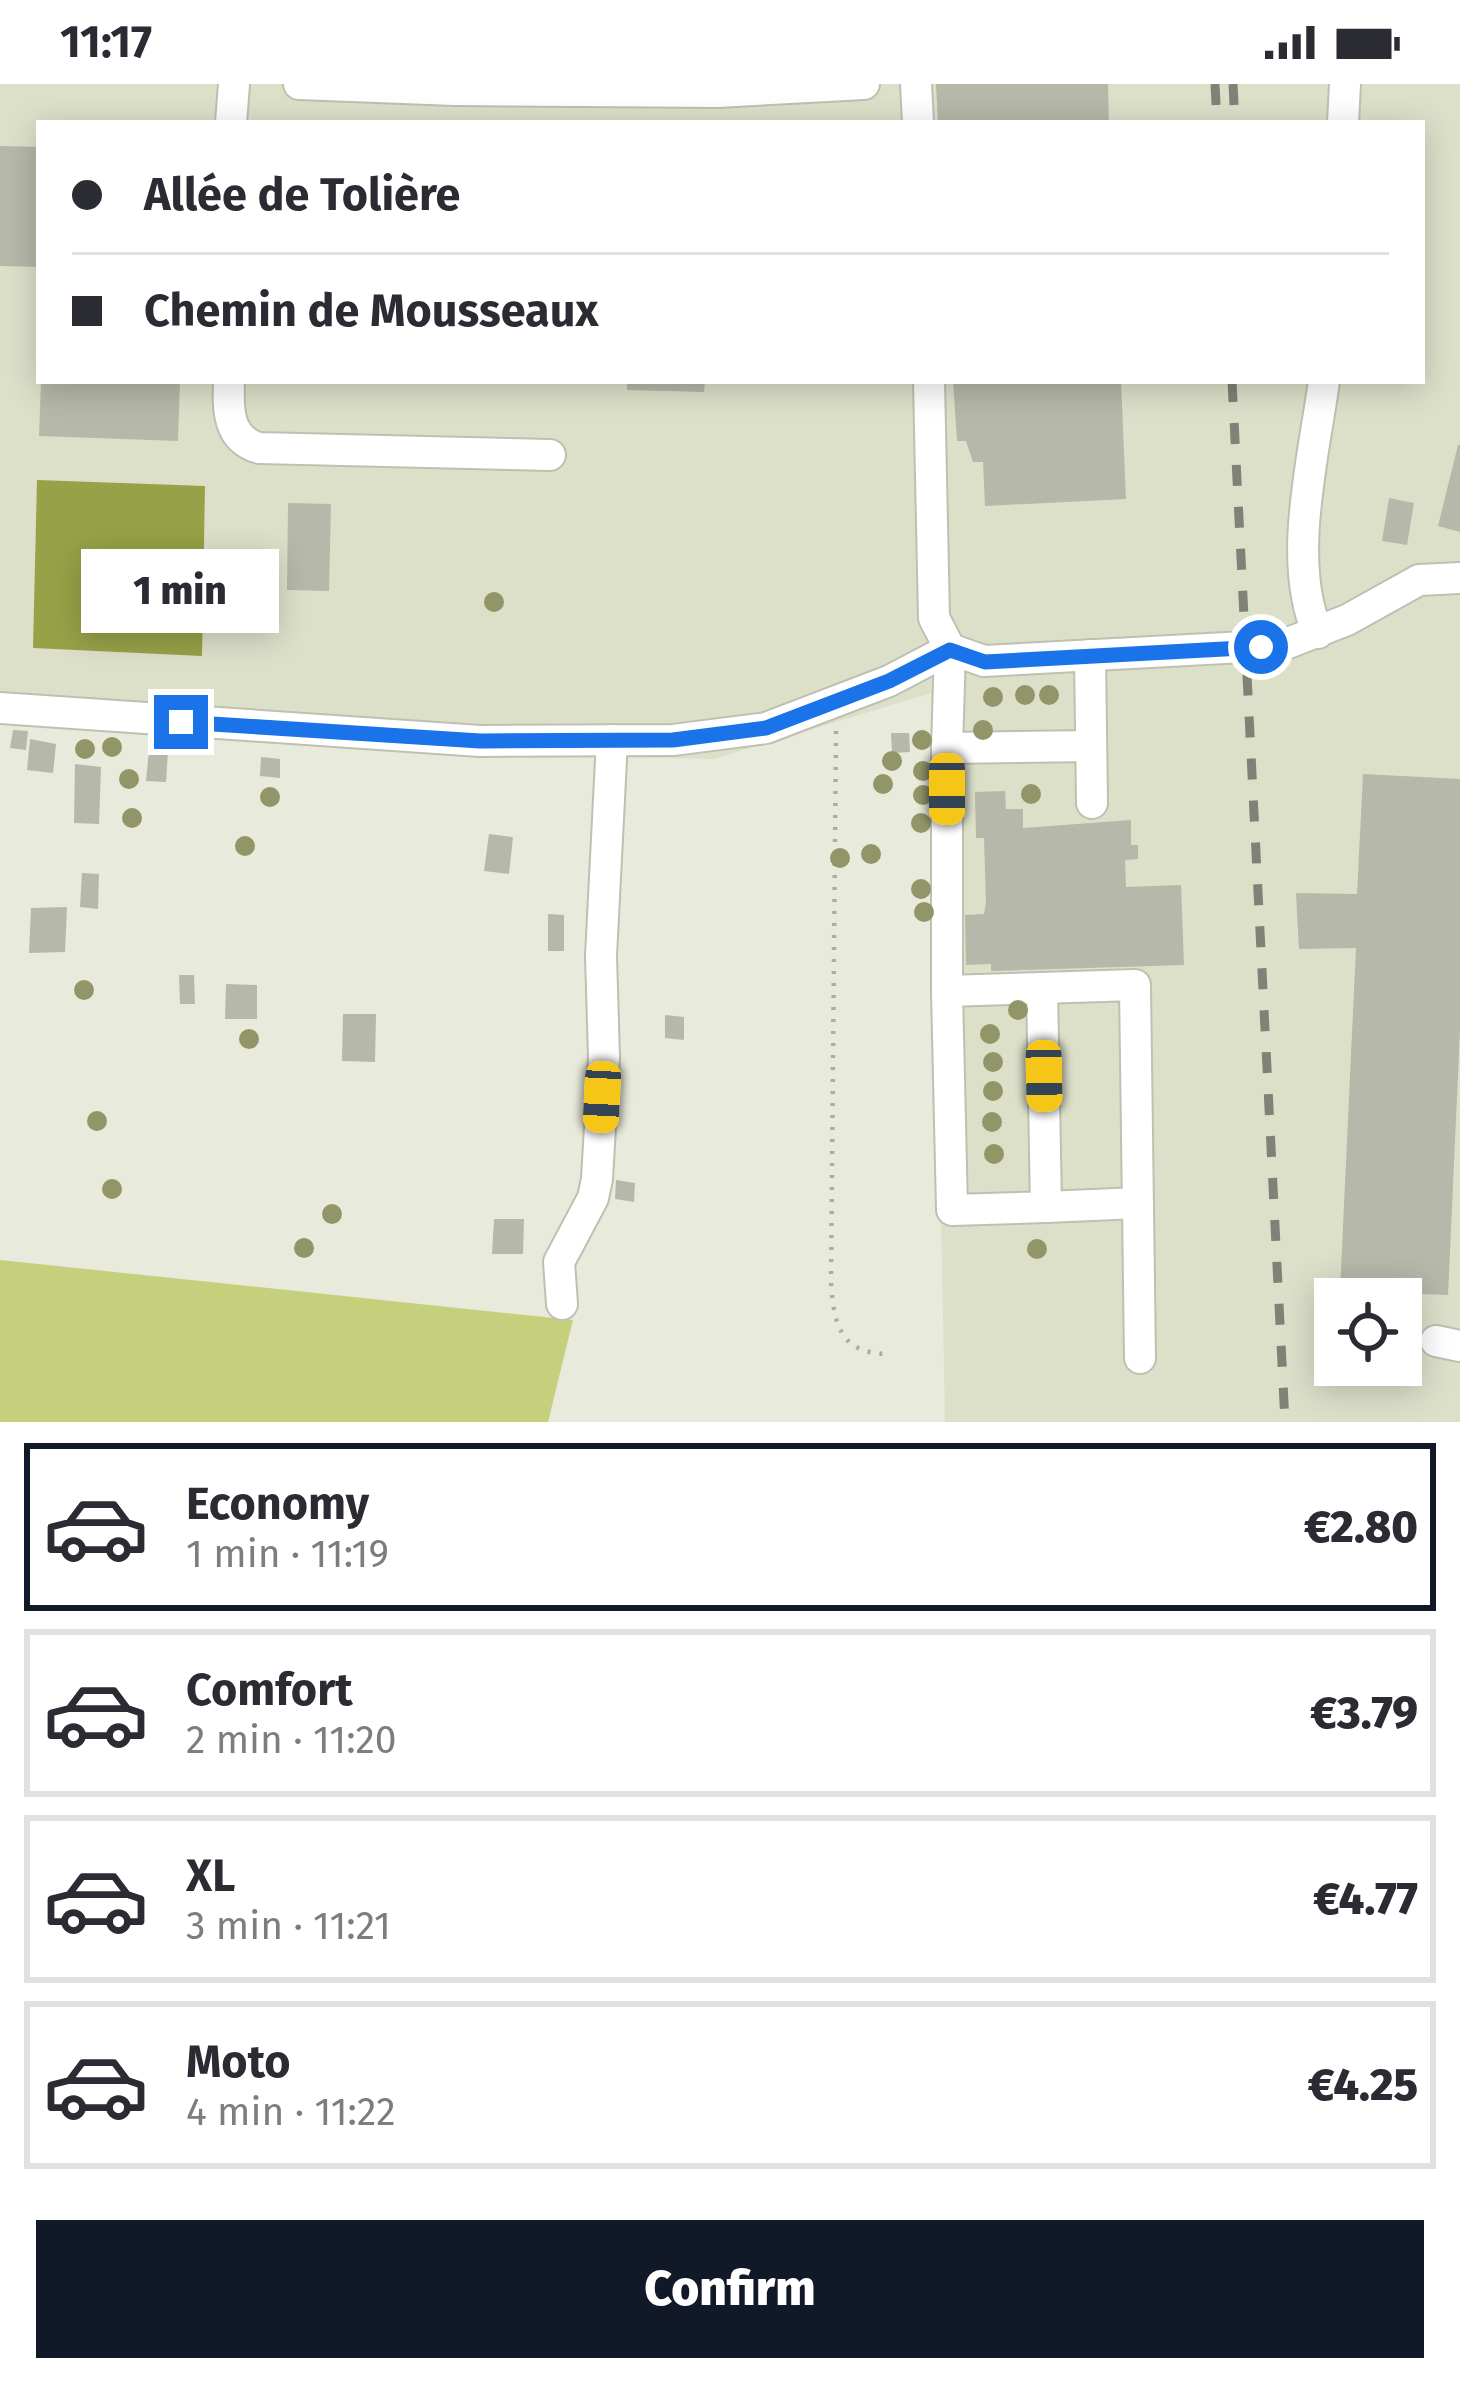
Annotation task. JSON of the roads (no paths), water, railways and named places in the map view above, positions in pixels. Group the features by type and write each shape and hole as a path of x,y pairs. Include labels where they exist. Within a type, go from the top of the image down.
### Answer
{"street":[{"path":"231,120 234,84"},
{"path":"299,84 718,92 864,84"},
{"path":"916,84 918,120"},
{"path":"1342,120 1345,84"},
{"path":"229,384 227,414 236,434 259,448 550,454"},
{"path":"929,384 934,618 950,650 946,992 952,1210 1138,1203"},
{"path":"1318,634 1305,583 1305,518 1324,384"},
{"path":"0,708 457,740 673,740 766,728 889,681 950,650 985,662 1261,647 1318,634 1419,580 1460,578"},
{"path":"1090,655 1092,803"},
{"path":"562,1304 559,1262 598,1179 611,740"},
{"path":"947,748 1091,746"},
{"path":"946,992 1135,985 1140,1358"},
{"path":"1042,988 1046,1207"}],"railway":[{"path":"1215,84 1217,120"},
{"path":"1233,84 1235,120"},
{"path":"1232,384 1285,1422"}]}
